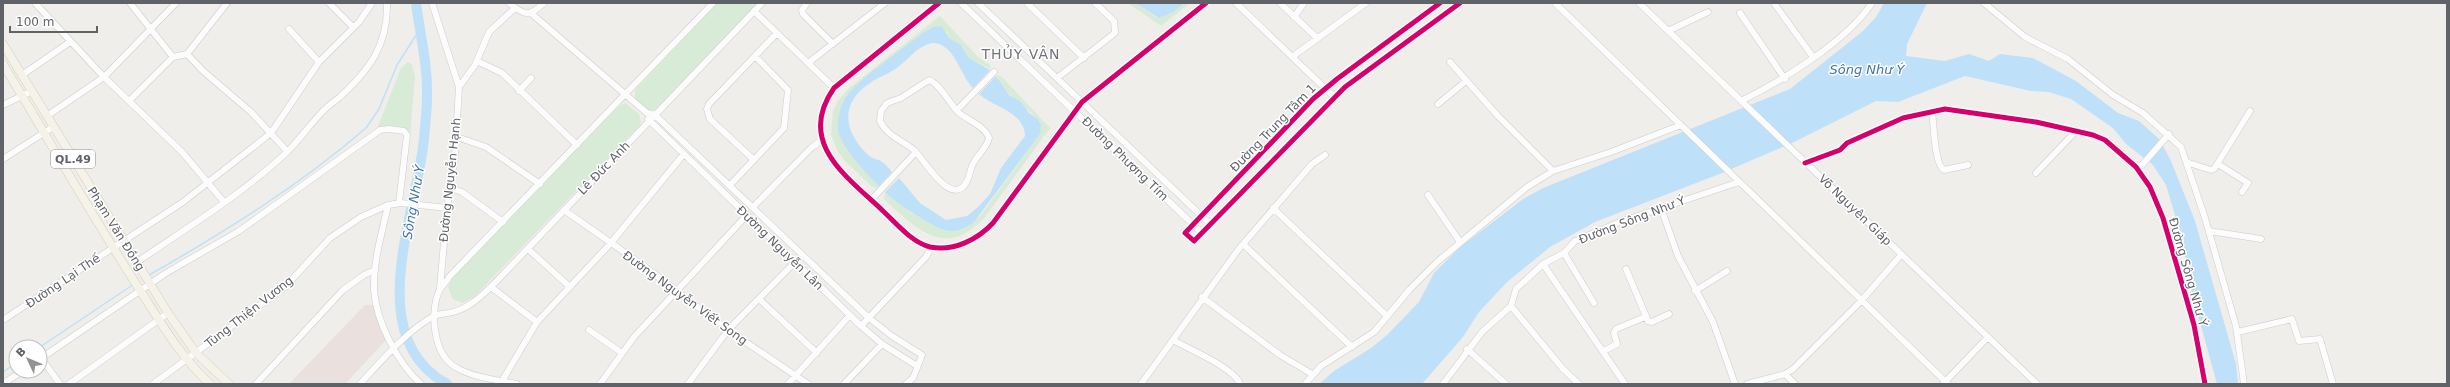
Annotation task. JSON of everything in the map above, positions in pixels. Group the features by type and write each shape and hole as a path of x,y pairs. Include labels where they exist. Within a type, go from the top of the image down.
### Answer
{"main road":[{"name":"Phạm Văn Đồng","path":"3,44 168,313 196,353 229,384"},
{"name":"Phạm Văn Đồng","path":"3,64 113,248 158,320 186,360 210,384"}],"street":[{"path":"35,3 104,77 162,130 224,202"},
{"path":"130,3 173,57"},
{"path":"47,116 104,77 176,3"},
{"path":"130,100 173,57 187,54 227,3"},
{"path":"328,3 354,27"},
{"name":"Đường Lại Thế","path":"3,320 183,202 271,133 319,62 354,27 372,3"},
{"path":"137,262 224,202 287,151 325,109 340,97 371,64 381,46 387,16 387,3"},
{"name":"Đường Nguyễn Hạnh","path":"432,3 459,87 457,137 451,188 446,208 440,290"},
{"path":"509,3 524,14 532,14 647,113 656,115"},
{"path":"532,14 544,3"},
{"path":"517,384 469,374 455,367 446,357 438,342 434,316 440,290 449,276 540,184 713,3"},
{"name":"Lê Đức Anh","path":"360,384 398,344 423,323 434,316 463,309 492,287 762,3"},
{"path":"807,3 802,10 803,14 833,44"},
{"path":"808,63 885,3"},
{"path":"939,3 834,88 822,111 822,140 835,166 908,234 931,247 956,246 981,235 993,223 1082,102 1206,3"},
{"name":"Đường Phượng Tím","path":"961,3 1202,233"},
{"name":"Đường Phượng Tím","path":"978,3 1210,224"},
{"path":"984,9 989,3"},
{"path":"1027,3 1084,58"},
{"path":"1057,78 1111,37 1116,30 1114,22 1095,3"},
{"path":"1236,3 1334,97"},
{"path":"1280,3 1317,38"},
{"path":"1294,17 1304,3"},
{"path":"1292,57 1366,3"},
{"name":"Đường Trung Tâm 1","path":"1440,3 1325,89 1185,233 1194,241 1345,87 1460,3"},
{"path":"1555,3 1946,383 1988,337"},
{"name":"Võ Nguyên Giáp","path":"1639,3 2037,384"},
{"path":"1774,3 1813,57"},
{"path":"1742,102 1785,79 1861,17 1872,3"},
{"path":"1984,3 2025,37 2068,59 2181,147 2209,230 2238,332 2244,384"},
{"path":"459,87 477,61 489,32 515,8"},
{"path":"754,12 834,88"},
{"path":"1668,31 1708,12"},
{"path":"1740,13 1785,79"},
{"path":"289,29 319,62"},
{"path":"754,160 710,119 707,110 710,104 777,33"},
{"path":"22,75 70,42"},
{"path":"187,54 203,71 251,112 287,151"},
{"path":"731,184 784,128 790,95 785,85 755,56"},
{"path":"477,61 502,73 519,91 577,145"},
{"path":"1450,62 1553,171"},
{"path":"957,110 994,72"},
{"path":"519,91 531,78"},
{"path":"929,80 939,86 957,110 985,131 989,138 973,163 967,182 959,187 947,187 936,178 916,152 893,136 882,125 879,116 883,107 901,98 929,80"},
{"path":"1438,104 1466,80"},
{"path":"3,105 32,91"},
{"name":"Đường Sông Như Ý","path":"1805,162 1840,150 1847,143 1903,118 1932,112 1961,110 2076,131 2105,140 2139,166 2163,218 2194,325 2205,384"},
{"path":"2186,162 2211,170 2218,164 2250,111"},
{"path":"1932,112 1937,158 1941,168 1944,170 1968,165"},
{"path":"647,113 649,122"},
{"name":"Đường Nguyễn Lân","path":"649,122 850,316 882,344 917,366 922,355 892,336 869,318 731,184 656,115"},
{"path":"3,159 53,127"},
{"path":"1305,384 1312,374 1374,332 1437,262 1527,187 1553,171 1683,127"},
{"path":"48,353 147,279 239,231 380,130 389,129 404,131 407,135 400,203"},
{"path":"2036,173 2076,131"},
{"path":"457,137 486,147 540,184"},
{"path":"2139,166 2168,137"},
{"path":"754,206 810,148 822,140"},
{"path":"871,200 916,152"},
{"path":"502,381 537,322 610,244 683,155"},
{"path":"1141,384 1202,297 1243,244 1312,164 1325,155"},
{"path":"2218,164 2248,183 2242,192"},
{"name":"Đường Sông Như Ý","path":"1443,384 1482,332 1511,306 1516,289 1543,264 1564,253 1575,241 1737,180"},
{"path":"451,188 462,192 502,222"},
{"path":"1428,195 1460,242"},
{"name":"Tùng Thiện Vương","path":"153,384 285,287 330,238 361,217 388,205 400,203 446,208"},
{"path":"388,205 375,270 376,304 393,349 405,368 421,384"},
{"path":"1273,208 1387,316"},
{"path":"1661,208 1678,256 1695,291 1713,322 1735,384"},
{"name":"Đường Nguyễn Viết Song","path":"564,210 610,244 644,266 728,330 808,384"},
{"path":"600,384 622,353 676,291 746,216"},
{"path":"2209,230 2261,239"},
{"path":"1243,244 1352,347"},
{"path":"861,326 926,258 931,247"},
{"path":"528,249 570,287"},
{"path":"1564,253 1594,303"},
{"path":"1747,384 1785,374 1810,354 1901,255"},
{"path":"688,384 728,330 795,262"},
{"path":"1543,264 1626,384"},
{"path":"1626,268 1642,303 1645,317 1649,322 1669,314"},
{"path":"256,384 343,290 364,275 375,270"},
{"path":"1695,291 1727,271"},
{"path":"492,287 537,322"},
{"path":"1202,297 1280,355 1312,374"},
{"path":"759,299 816,353"},
{"path":"1511,306 1563,369 1579,384"},
{"path":"69,384 168,313"},
{"path":"788,384 850,316"},
{"path":"1604,351 1617,344 1614,333 1616,329 1645,317"},
{"path":"2238,332 2292,318 2299,341 2320,339 2333,384"},
{"path":"589,330 622,353"},
{"path":"1173,340 1220,365 1237,378 1240,384"},
{"path":"844,384 882,344"},
{"path":"1468,349 1505,384"},
{"path":"906,384 913,378 917,366"},
{"path":"48,369 60,384"},
{"path":"1785,374 1795,384"}],"shaded area":[{"path":"365,305 374,305 386,340 345,384 289,384"}],"green space":[{"path":"718,3 758,3 655,110 649,111 635,100 635,90"},
{"path":"1128,3 1135,3 1156,17 1173,12 1185,3 1190,3 1161,26"},
{"path":"940,16 979,58 990,65 991,69 968,57 963,48 949,38 947,32 933,27 923,33 843,101 839,119 841,139 862,168 879,186 877,188 871,186 844,160 837,150 831,134 833,111 838,101 849,88"},
{"path":"408,62 412,65 415,77 410,136 408,132 393,127 377,129 401,68"},
{"path":"997,75 1001,76 1050,128 985,217 971,230 957,237 944,238 932,235 908,221 884,199 885,192 912,213 951,231 968,226 981,215 1040,134 1040,122 1004,89"},
{"path":"625,103 639,114 641,122 640,125 474,297 463,303 453,299 448,287 452,279 619,106"}],"water":[{"path":"1135,3 1185,3 1173,12 1159,18"},
{"name":"Sông Như Ý","path":"1884,3 1927,3 1907,44 1906,56 1945,61 1969,54 1989,61 2000,54 2033,58 2076,81 2118,113 2139,121 2160,140 2171,161 2195,221 2236,364 2238,384 2217,384 2192,293 2181,235 2166,185 2153,165 2126,144 2113,128 2071,99 2049,92 2031,91 1965,76 1898,102 1876,101 1794,142 1722,173 1595,222 1550,247 1507,282 1479,312 1463,337 1422,384 1319,384 1334,371 1371,348 1387,335 1419,302 1434,273 1459,248 1523,199 1543,188 1790,89 1863,31 1876,17"},
{"path":"942,26 949,38 961,45 968,57 990,70 973,88 956,60 946,48 940,44 932,43 920,48 897,68 862,89 850,106 848,116 849,125 859,145 867,154 881,161 892,172 879,186 855,160 840,136 838,123 844,100 858,84 880,65 923,33 933,27"},
{"path":"996,76 1009,95 1021,102 1029,113 1038,119 1041,125 1040,134 974,222 967,227 954,231 948,231 936,227 908,210 885,192 899,178 920,203 946,220 967,216 978,207 990,194 1001,168 1025,136 1024,128 1020,121 1007,111 979,94"}],"waterway":[{"name":"Sông Như Ý","path":"416,3 426,74 427,108 424,139 401,272 400,305 406,336 421,363 447,384"},
{"path":"149,275 206,242 261,207 315,169 366,128 379,109 397,65 420,29"},
{"path":"48,342 134,284"},
{"path":"3,372 8,369"}],"cycle path":[{"path":"939,3 834,88 824,107 820,125 823,141 830,156 841,171 910,237 923,245 939,248 948,248 965,243 987,229 993,223 1082,102 1206,3"},
{"path":"1440,3 1337,79 1313,99 1185,233 1194,241 1345,87 1460,3"},
{"path":"1805,163 1840,150 1847,143 1903,118 1945,109 2036,122 2093,135 2105,140 2136,167 2150,187 2163,218 2194,325 2205,384"}],"district":[{"name":"THỦY VÂN","path":"1021,54"}]}
